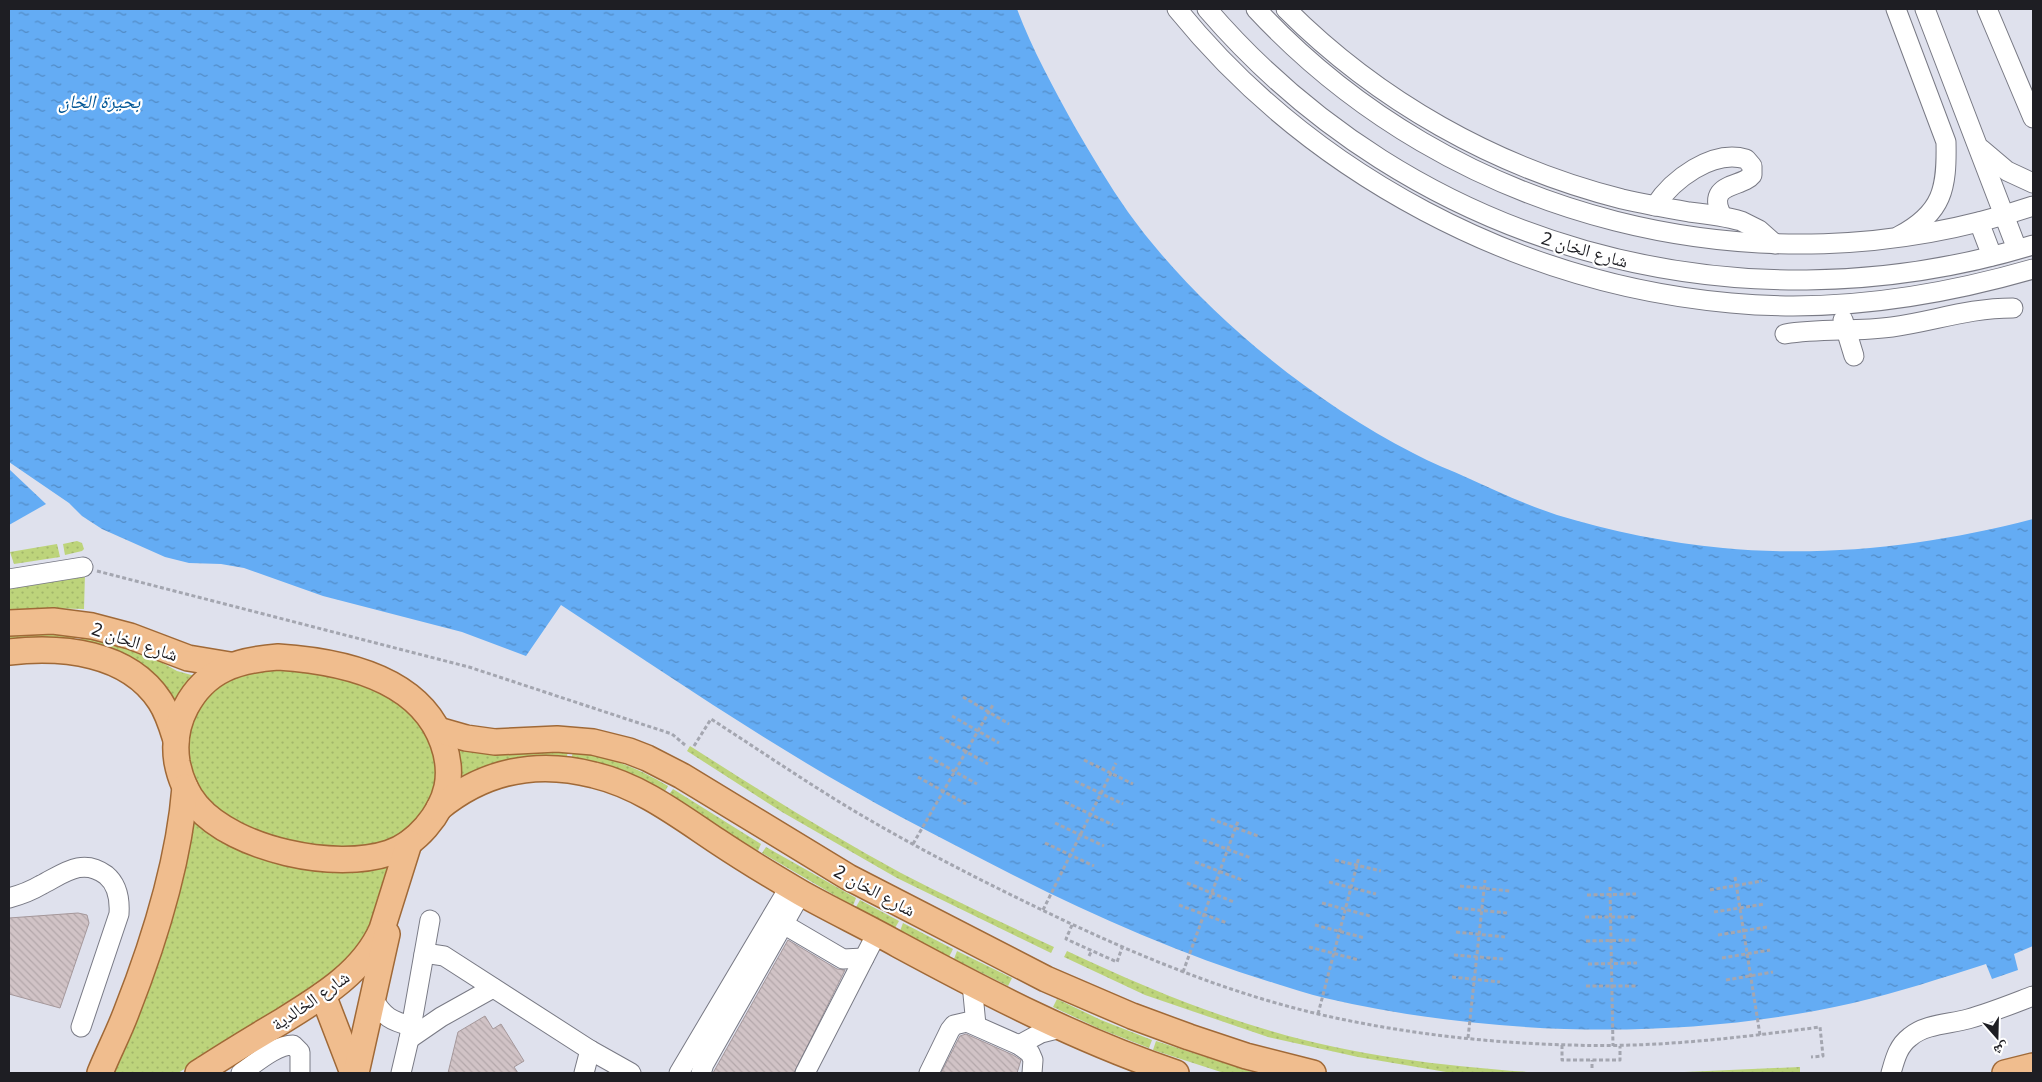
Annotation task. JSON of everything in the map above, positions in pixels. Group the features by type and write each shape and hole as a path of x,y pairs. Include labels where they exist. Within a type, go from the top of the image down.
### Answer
{"main road":[{"name":"شارع الخان 2","path":"9,623 53,621 92,626 130,636 188,658 230,665"},
{"name":"شارع الخان 2","path":"9,652 35,650 66,651 101,658 118,664 142,680 152,690 168,715 176,740"},
{"path":"278,657 313,660 354,670 391,684 407,694 427,711 438,730 448,762 447,787 439,808 422,832 409,843 390,853 365,858 329,859 286,853 246,839 214,821 198,807 185,787 178,769 176,740 181,719 190,700 204,683 230,665 240,662 278,657"},
{"name":"شارع الخان 2","path":"438,730 466,738 496,742 557,739 593,742 647,758 682,776 848,877 1046,979 1132,1016 1189,1037 1246,1056 1313,1073"},
{"path":"439,808 469,787 491,776 515,770 546,768 591,774 615,781 643,794 796,890 972,984 1064,1027 1134,1066 1176,1073"},
{"path":"100,1073 126,1012 158,917 178,842 185,787"},
{"name":"شارع الخالدية","path":"198,1073 323,995 348,975 372,949 382,929 409,843"},
{"path":"355,1073 387,937 390,903"},
{"path":"323,995 355,1073"},
{"path":"2006,1073 2033,1066"}],"street":[{"path":"1177,9 1212,50 1266,102 1323,148 1418,208 1472,234 1527,256 1578,273 1645,290 1732,304 1771,306 1890,300 1969,286 2033,269"},
{"name":"شارع الخان 2","path":"1207,9 1248,52 1310,108 1343,134 1410,177 1476,211 1545,239 1607,257 1663,269 1703,275 1776,280 1825,280 1936,268 2025,247"},
{"name":"شارع الخان 2","path":"1256,9 1317,67 1375,112 1416,139 1478,172 1551,202 1627,224 1704,237 1775,244 1818,244 1892,239 1928,234 2004,216 2033,206"},
{"path":"1286,9 1324,44 1378,87 1405,106 1464,140 1557,180 1622,199 1722,216 1750,225 1775,244"},
{"path":"1892,239 1914,226 1932,210 1938,201 1945,183 1947,165 1946,142 1896,9"},
{"path":"1925,9 2004,216 2025,247"},
{"path":"1987,9 2033,118"},
{"path":"1977,144 1985,154 2007,171 2033,183"},
{"path":"1655,206 1668,189 1694,169 1719,160 1746,159 1752,166 1752,175 1745,182 1729,185 1720,193 1718,205 1722,216"},
{"path":"1369,178 1410,177"},
{"path":"1979,222 1992,256"},
{"path":"1545,239 1578,273"},
{"path":"1838,304 1854,356"},
{"path":"1785,334 1815,330 1898,326 1978,309 2013,308"},
{"path":"9,579 40,572 83,567"},
{"path":"9,898 42,885 64,872 79,867 96,869 110,878 115,886 120,904 119,914 81,1027"},
{"path":"702,1073 704,1064 785,924 796,890"},
{"path":"679,1073 796,890"},
{"path":"401,1073 430,920"},
{"path":"785,924 839,957 854,960 864,958"},
{"path":"805,1073 878,933"},
{"path":"424,955 444,956 590,1050 631,1073"},
{"path":"972,984 976,1025"},
{"path":"410,1033 492,988"},
{"path":"1891,1073 1900,1048 1912,1035 1920,1031 1976,1016 2033,996"},
{"path":"373,999 381,1010 410,1033"},
{"path":"365,1033 384,1023 393,1021"},
{"path":"929,1073 950,1030 960,1022 976,1025 1019,1045 1030,1053 1033,1060 1032,1073"},
{"path":"1019,1045 1041,1033 1064,1027"},
{"path":"241,1073 287,1045 293,1045 302,1057 300,1073"},
{"path":"584,1073 590,1050"}],"path":[{"path":"83,567 469,667 672,734 684,745"},
{"path":"963,697 1008,724"},
{"path":"913,844 994,703"},
{"path":"952,716 999,743"},
{"path":"694,746 711,719 847,806 978,879 1122,948 1183,972 1270,1001 1318,1014 1415,1032 1562,1045 1683,1044 1820,1027 1823,1056 1811,1057"},
{"path":"940,737 988,764"},
{"path":"929,757 977,784"},
{"path":"1084,760 1133,784"},
{"path":"1042,910 1116,763"},
{"path":"918,777 966,804"},
{"path":"1074,781 1123,804"},
{"path":"1065,802 1113,825"},
{"path":"1211,819 1258,836"},
{"path":"1183,972 1238,821"},
{"path":"1055,823 1104,846"},
{"path":"1203,840 1251,858"},
{"path":"1045,843 1094,866"},
{"path":"1318,1014 1359,857"},
{"path":"1335,860 1381,871"},
{"path":"1194,862 1242,880"},
{"path":"1735,877 1760,1035"},
{"path":"1468,1038 1485,880"},
{"path":"1710,890 1762,881"},
{"path":"1329,882 1376,894"},
{"path":"1187,883 1234,902"},
{"path":"1460,886 1510,891"},
{"path":"1610,886 1613,1046"},
{"path":"1587,895 1636,894"},
{"path":"1322,903 1370,916"},
{"path":"1714,912 1765,904"},
{"path":"1178,905 1227,923"},
{"path":"1458,908 1507,914"},
{"path":"1585,917 1637,917"},
{"path":"1072,924 1066,939 1117,962 1122,948"},
{"path":"1315,925 1364,938"},
{"path":"1718,935 1768,927"},
{"path":"1456,932 1505,937"},
{"path":"1586,941 1636,940"},
{"path":"1309,947 1359,960"},
{"path":"1089,956 1092,950"},
{"path":"1722,958 1770,950"},
{"path":"1454,954 1503,959"},
{"path":"1588,964 1637,963"},
{"path":"1726,980 1773,972"},
{"path":"1452,977 1500,982"},
{"path":"1586,986 1636,986"},
{"path":"1562,1045 1562,1060 1620,1060 1620,1046"},
{"path":"1592,1060 1592,1068"}],"green space":[{"path":"77,541 82,543 84,549 65,555 63,544"},
{"path":"57,544 60,557 14,564 10,552"},
{"path":"85,574 84,609 41,608 9,610 9,586"},
{"path":"9,633 76,633 74,640 9,641"},
{"path":"82,634 147,654 177,671 195,676 176,702 158,679 136,661 110,648 81,641"},
{"path":"268,670 291,671 341,678 366,686 389,697 408,710 424,728 433,750 435,762 434,784 428,802 420,816 409,828 389,841 368,847 346,848 303,843 251,829 220,811 207,799 197,784 191,767 189,747 195,716 208,696 225,682 245,674"},
{"path":"455,745 568,751 566,761 481,769 459,777"},
{"path":"690,746 794,811 901,873 1054,947 1051,953 897,878 782,812 687,751"},
{"path":"573,751 598,756 622,764 668,786 664,793 571,761"},
{"path":"673,789 761,844 758,851 668,796"},
{"path":"194,819 392,864 376,914 357,950 319,985 178,1073 109,1073 187,848"},
{"path":"766,847 856,898 853,906 762,853"},
{"path":"860,900 899,921 895,928 856,907"},
{"path":"903,923 953,949 949,957 900,931"},
{"path":"957,951 1012,978 1008,986 954,959"},
{"path":"1067,951 1142,985 1193,1005 1245,1023 1304,1040 1406,1060 1474,1068 1543,1073 1452,1073 1358,1057 1268,1037 1145,995 1064,957"},
{"path":"1057,999 1101,1020 1152,1040 1149,1048 1100,1029 1053,1007"},
{"path":"1156,1041 1255,1073 1224,1073 1153,1050"},
{"path":"1800,1067 1800,1073 1662,1073"}],"water":[{"name":"بحيرة الخان","path":"9,9 1017,9 1051,84 1114,191 1156,248 1187,283 1257,348 1295,378 1373,431 1420,457 1557,515 1639,536 1723,548 1801,551 1880,547 1957,536 2033,519 2033,946 2014,954 2018,970 1992,979 1986,964 1904,990 1853,1003 1789,1015 1723,1024 1589,1029 1522,1027 1455,1021 1389,1011 1325,998 1240,972 1173,948 1075,905 983,860 814,768 728,715 561,605 526,656 462,632 323,596 244,568 221,564 189,563 165,557 102,529 82,516 69,503 9,462"},
{"path":"9,469 46,504 9,525"}],"building":[{"path":"78,913 87,915 89,923 60,1008 9,994 9,918"},
{"path":"788,940 837,969 845,970 794,1073 713,1073"},
{"path":"485,1016 493,1029 501,1024 524,1061 514,1067 518,1073 448,1073 458,1032"},
{"path":"966,1034 1021,1060 1017,1073 941,1073 960,1036"}]}
